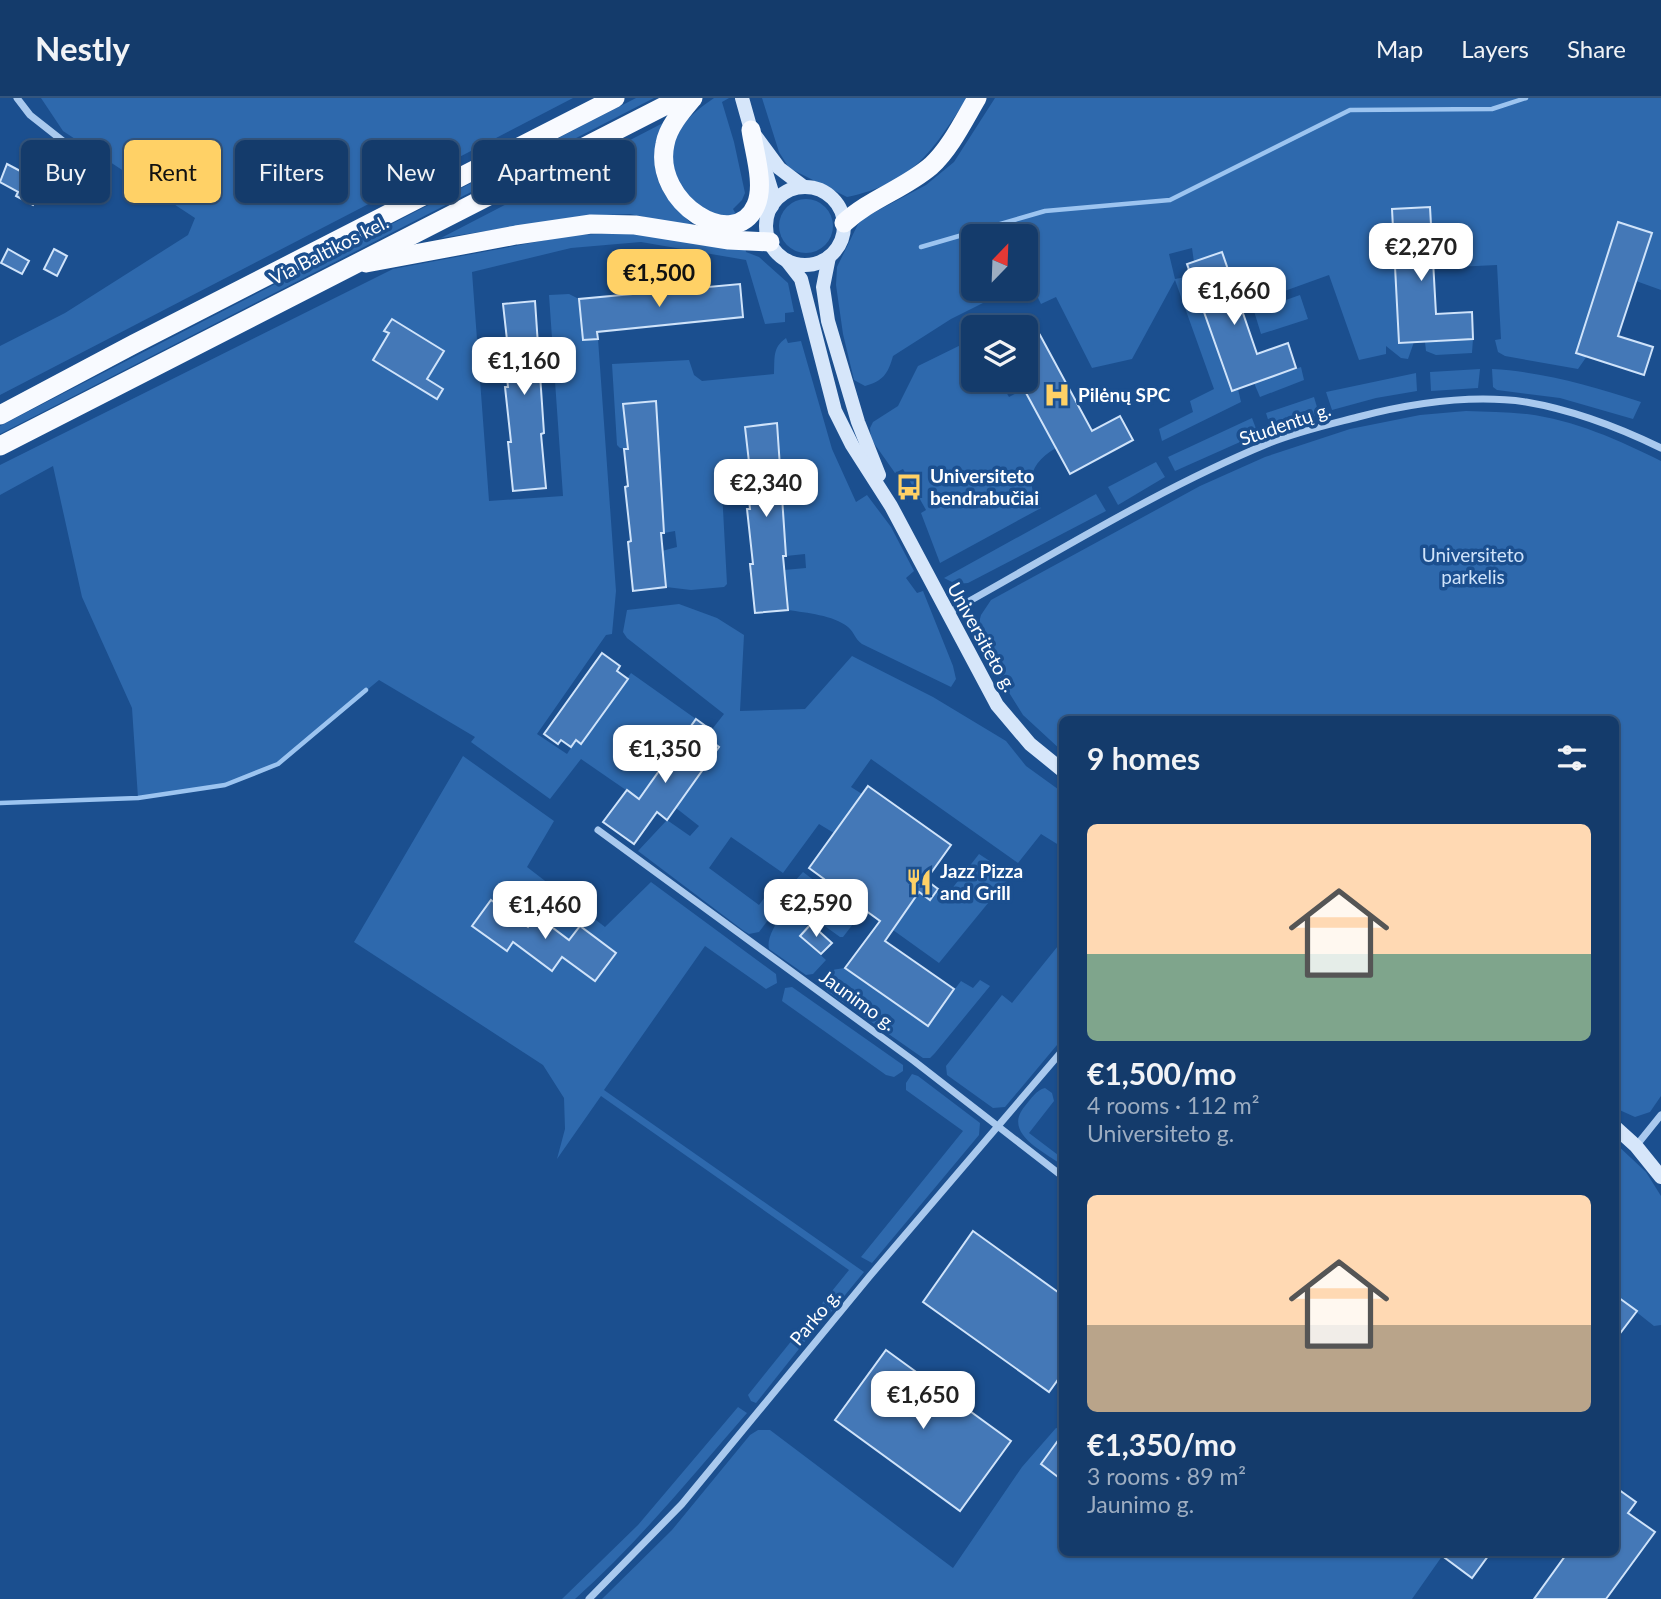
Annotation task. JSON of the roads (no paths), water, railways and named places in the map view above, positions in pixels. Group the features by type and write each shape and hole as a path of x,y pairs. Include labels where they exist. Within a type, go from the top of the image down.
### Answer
{"highway":[{"name":"Via Baltikos kel.","path":"0,415 146,337 615,98"},
{"name":"Via Baltikos kel.","path":"0,446 680,98"},
{"path":"693,98 671,127 664,144 664,172 673,193 690,211 712,222 731,224 745,219 757,204 758,181 751,130"},
{"path":"844,223 864,206 906,184 933,164 977,98"},
{"path":"344,268 516,235 591,225 635,225 729,240 770,242"}],"main road":[{"path":"742,98 751,130 772,192 767,230 770,242 787,261 809,265 829,257 841,242 844,223 835,201 826,194 804,187 779,168 751,130"},
{"path":"772,206 780,196 804,187"},
{"name":"Universiteto g.","path":"829,257 824,287 828,321 858,422 891,506"},
{"name":"Universiteto g.","path":"787,261 801,279 835,411 852,445 891,506 997,705 1030,744 1059,767"},
{"path":"1619,1131 1636,1146 1661,1177"}],"street":[{"path":"17,98 30,115 62,140"},
{"name":"Studentų g.","path":"947,613 1220,464 1297,433 1374,412 1424,402 1485,399 1524,402 1603,422 1661,448"},
{"name":"Jaunimo g.","path":"598,830 914,1061 1059,1173"},
{"name":"Parko g.","path":"589,1599 682,1504 869,1277 1059,1055"},
{"path":"1636,1146 1661,1115"}],"waterway":[{"path":"921,247 1045,211 1170,200 1350,110 1492,109 1526,98"},
{"path":"0,803 138,798 225,785 278,764 366,690"}],"place":[{"name":"Pilėnų SPC","path":"1057,395"},
{"name":"Universiteto bendrabučiai","path":"909,487"},
{"name":"Jazz Pizza and Grill","path":"919,882"}],"park label":[{"name":"Universiteto parkelis","path":"1473,566"}]}
